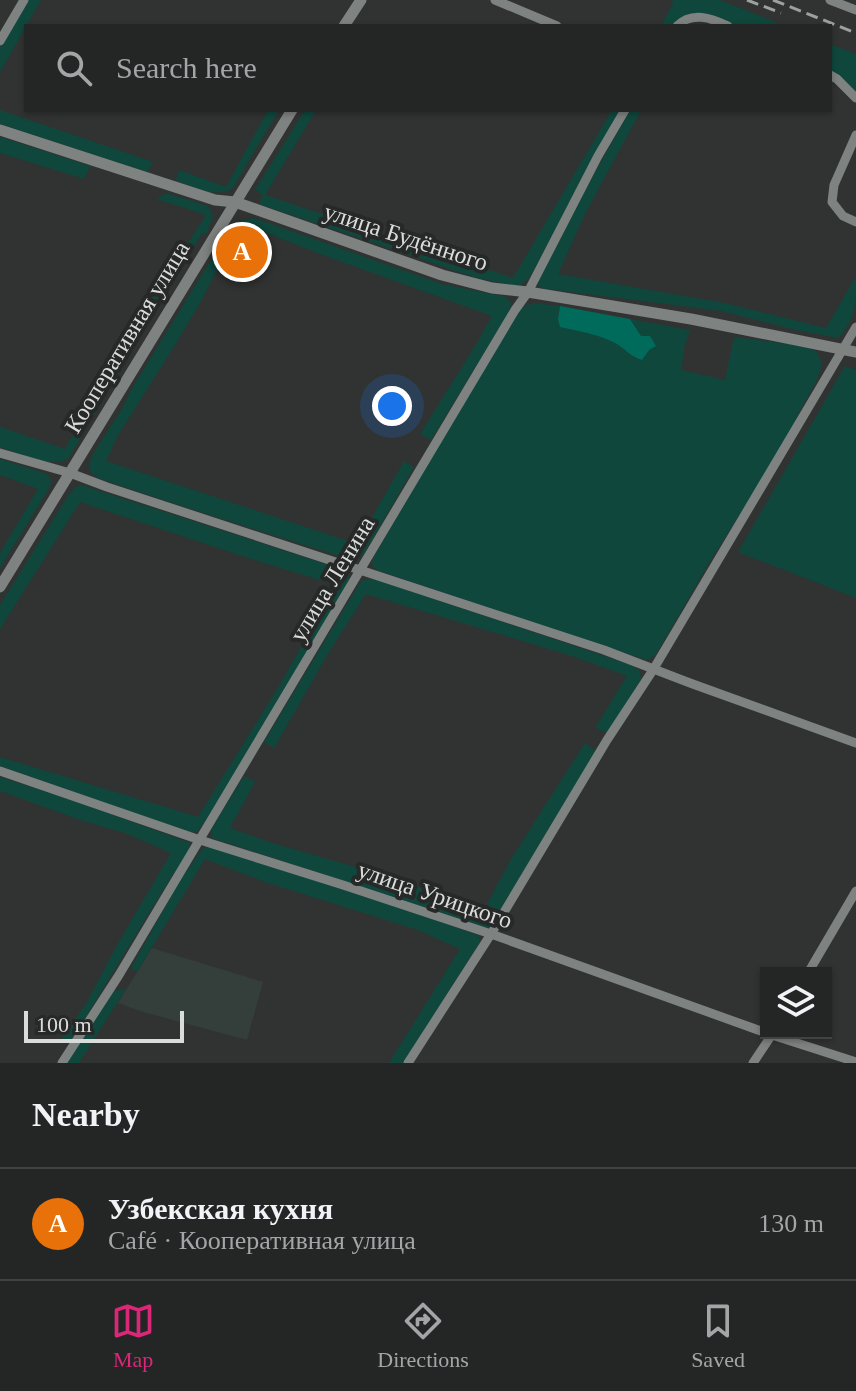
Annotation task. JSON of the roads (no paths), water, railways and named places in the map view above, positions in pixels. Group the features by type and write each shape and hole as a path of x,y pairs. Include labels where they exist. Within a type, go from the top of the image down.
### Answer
{"street":[{"path":"0,41 24,0"},
{"path":"345,24 361,0"},
{"path":"495,0 552,24"},
{"path":"830,0 856,10"},
{"path":"679,24 695,17 711,18 724,24"},
{"path":"832,76 856,98"},
{"name":"Кооперативная улица","path":"0,587 291,112"},
{"name":"улица Ленина","path":"62,1063 119,975 528,292 624,112"},
{"name":"улица Будённого","path":"0,130 215,200 235,202 442,275 492,288 691,319 850,351"},
{"path":"856,135 834,185 832,202 843,216 856,222"},
{"path":"408,1063 491,934 607,740 850,351 856,327"},
{"path":"0,453 70,473 604,650 856,743"},
{"name":"улица Урицкого","path":"0,771 200,840 491,934 760,1030"},
{"path":"812,967 856,891"},
{"path":"753,1063 769,1039"},
{"name":"улица Урицкого","path":"787,1039 856,1062"}],"railway":[{"path":"747,0 781,13"},
{"path":"773,0 856,33"}],"place":[{"name":"Узбекская кухня","path":"242,252"}]}
